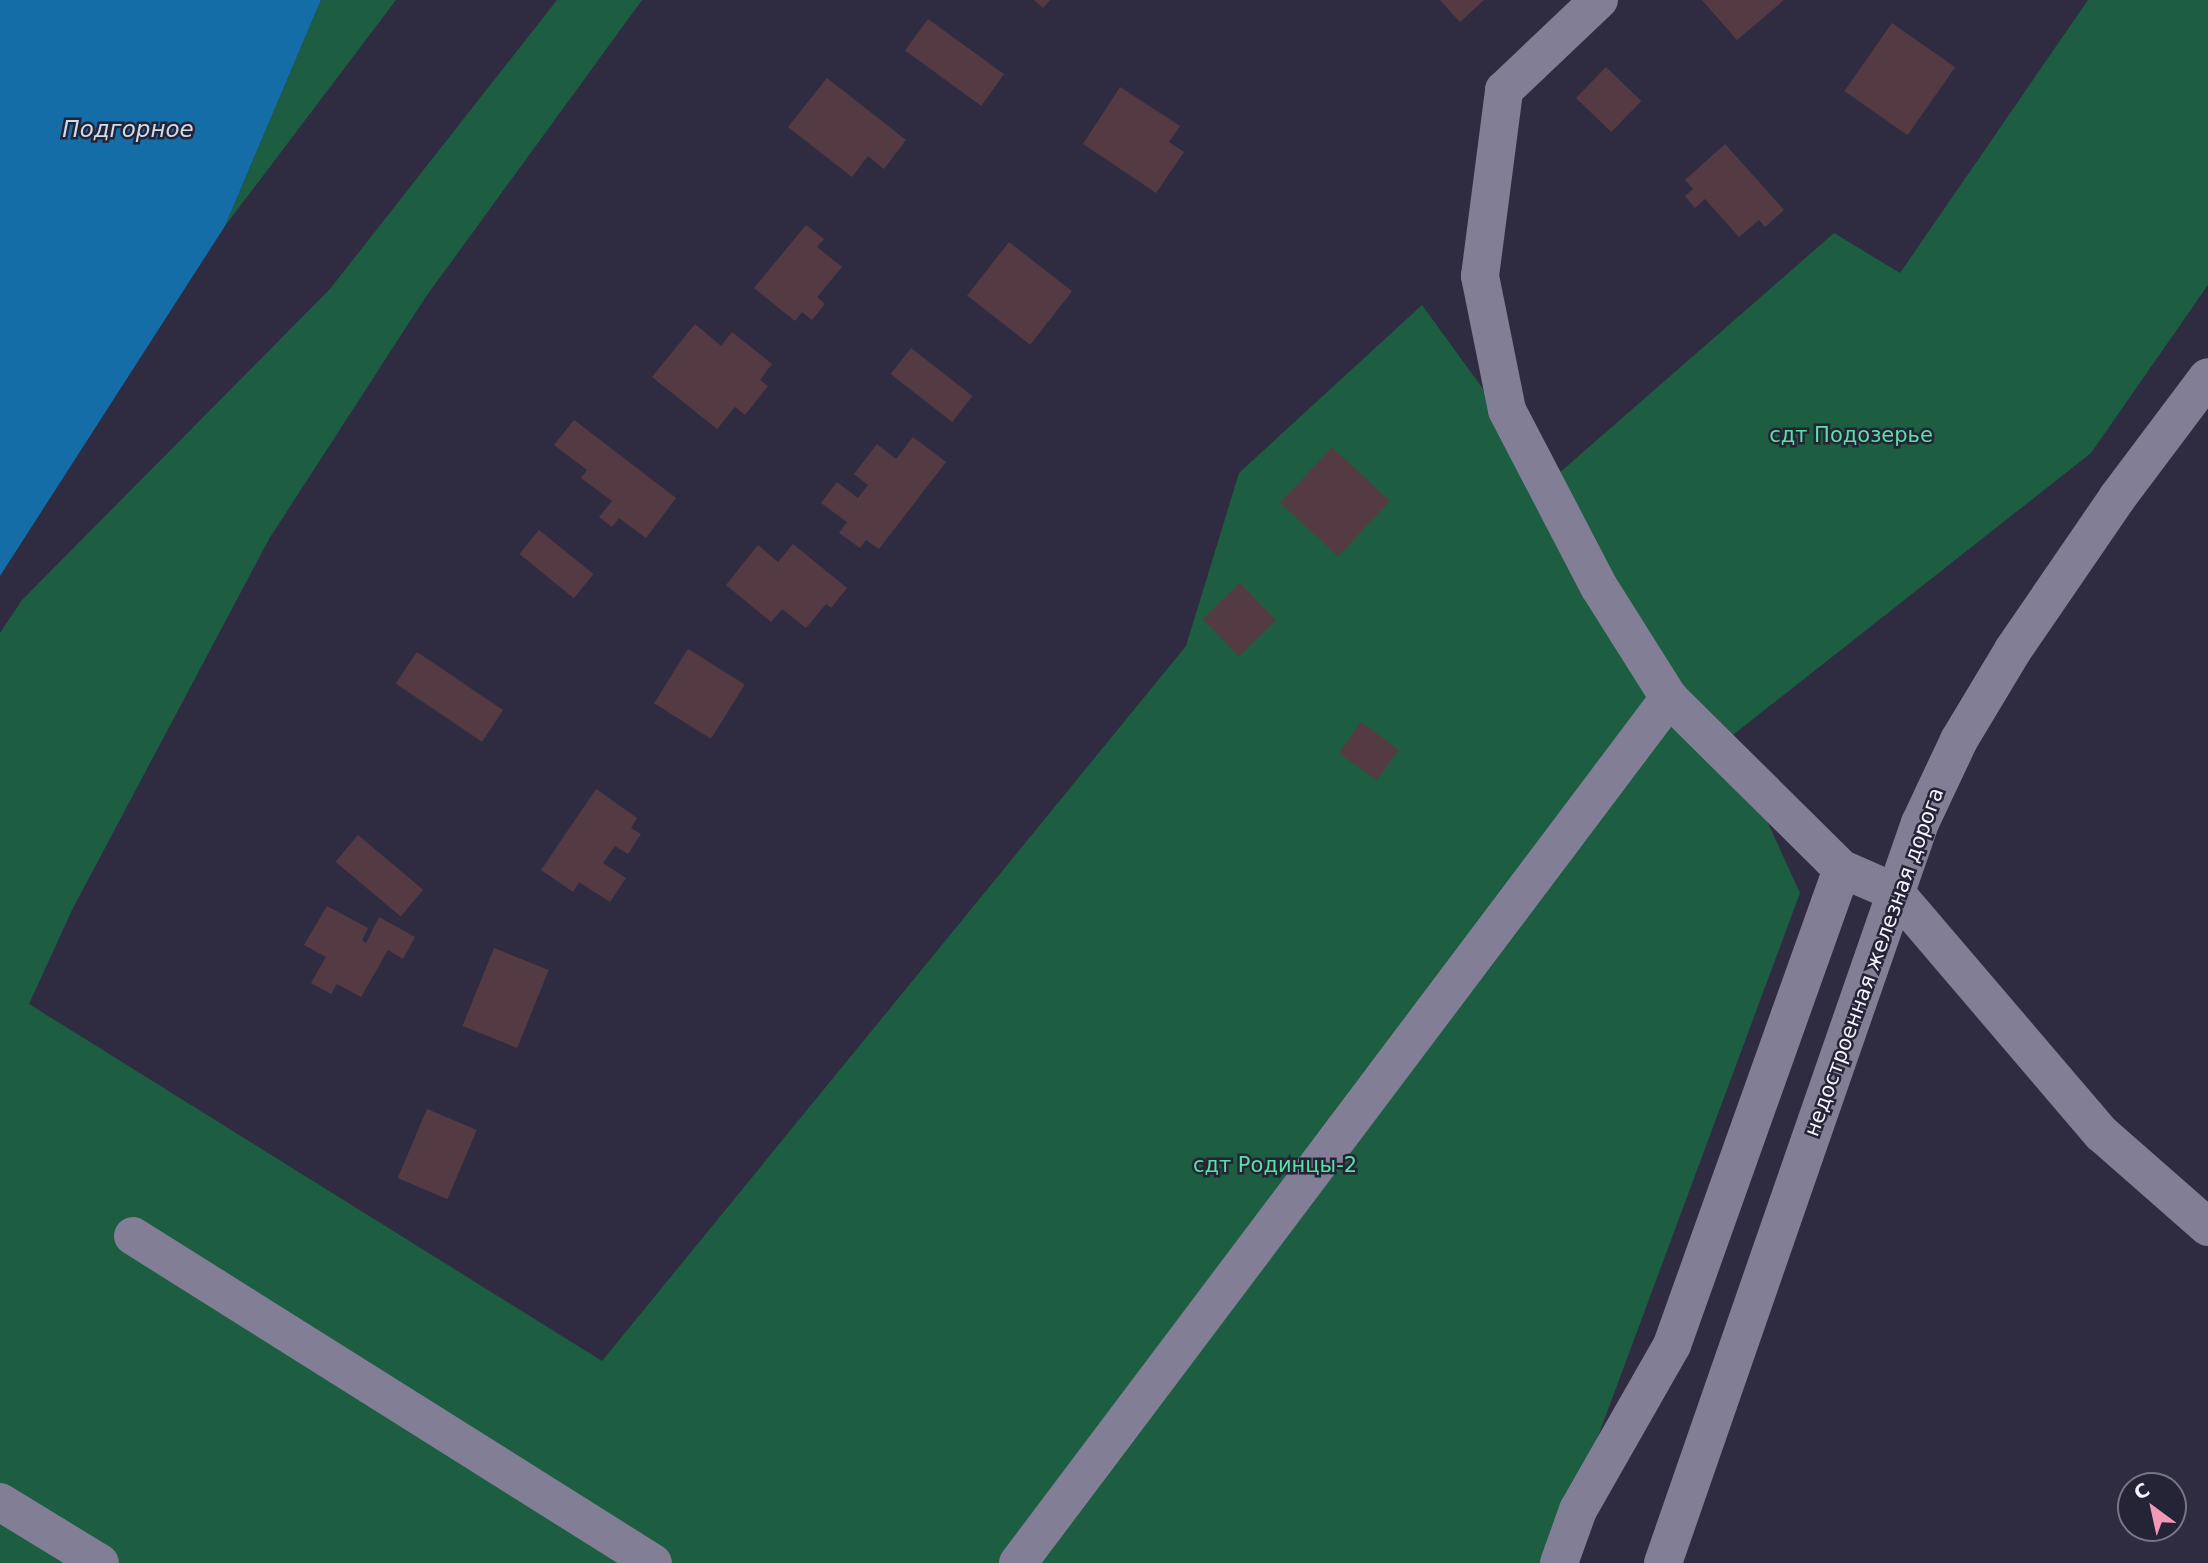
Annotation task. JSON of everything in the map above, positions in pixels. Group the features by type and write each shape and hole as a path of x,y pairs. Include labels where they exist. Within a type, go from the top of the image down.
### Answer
{"street":[{"path":"1599,0 1504,90 1480,276 1507,410 1599,587 1669,698 1842,869 1895,892 2102,1134 2208,1227"},
{"name":"недостроенная железная дорога","path":"1663,1563 1920,823 1959,740 2013,650 2117,498 2208,377"},
{"path":"1018,1563 1669,698"},
{"path":"1559,1563 1578,1510 1672,1345 1842,869"},
{"path":"133,1236 653,1563"},
{"path":"0,1502 100,1563"}],"green space":[{"path":"321,0 396,0 225,226"},
{"name":"сдт Родинцы-2","path":"557,0 642,0 425,298 269,539 72,910 29,1004 602,1361 1186,646 1239,473 1422,305 1550,481 1834,233 1900,273 2088,0 2208,0 2208,285 2091,453 1729,738 1800,893 1551,1563 0,1563 0,633 22,600 330,289"}],"water":[{"name":"Подгорное","path":"0,0 321,0 225,226 0,576"}],"building":[{"path":"1034,0 1050,0 1043,8"},
{"path":"1440,0 1484,0 1460,22"},
{"path":"1702,0 1784,0 1737,40"},
{"path":"928,19 1004,74 981,106 905,51"},
{"path":"1892,23 1955,67 1907,135 1844,91"},
{"path":"1606,67 1641,101 1611,132 1576,98"},
{"path":"827,78 906,140 884,169 868,156 852,177 788,127"},
{"path":"1120,87 1180,126 1169,142 1184,152 1156,193 1083,144"},
{"path":"1725,144 1784,210 1765,227 1759,220 1739,237 1705,199 1695,208 1685,196 1693,189 1685,180"},
{"path":"806,225 824,239 817,247 842,267 817,297 825,304 812,320 802,312 795,321 754,288"},
{"path":"1009,242 1072,291 1030,345 967,296"},
{"path":"695,324 721,346 732,332 772,364 760,380 768,386 745,415 735,407 717,429 652,377"},
{"path":"911,348 972,396 952,422 891,374"},
{"path":"574,420 676,498 646,538 619,518 612,527 599,517 612,501 581,478 587,470 554,445"},
{"path":"913,437 946,462 879,549 866,540 860,548 839,533 847,522 821,503 837,482 858,498 868,485 854,474 877,444 896,459"},
{"path":"1332,447 1390,501 1338,556 1280,503"},
{"path":"539,530 593,574 574,598 519,554"},
{"path":"793,544 847,588 831,608 826,604 806,628 782,609 771,622 726,585 758,545 778,562"},
{"path":"1240,583 1276,620 1239,657 1203,619"},
{"path":"688,649 745,685 711,739 654,703"},
{"path":"417,652 503,710 482,742 396,684"},
{"path":"1361,722 1399,750 1377,780 1339,753"},
{"path":"596,789 637,818 631,828 641,834 628,854 615,846 603,863 626,878 610,902 579,882 573,892 541,870"},
{"path":"358,835 423,890 401,916 336,862"},
{"path":"327,906 368,928 362,940 366,943 379,917 415,937 403,959 388,950 361,997 337,984 331,994 311,983 326,957 304,945"},
{"path":"494,948 549,970 517,1048 463,1026"},
{"path":"427,1109 477,1130 447,1199 398,1178"}],"park label":[{"name":"сдт Подозерье","path":"1851,435"}]}
